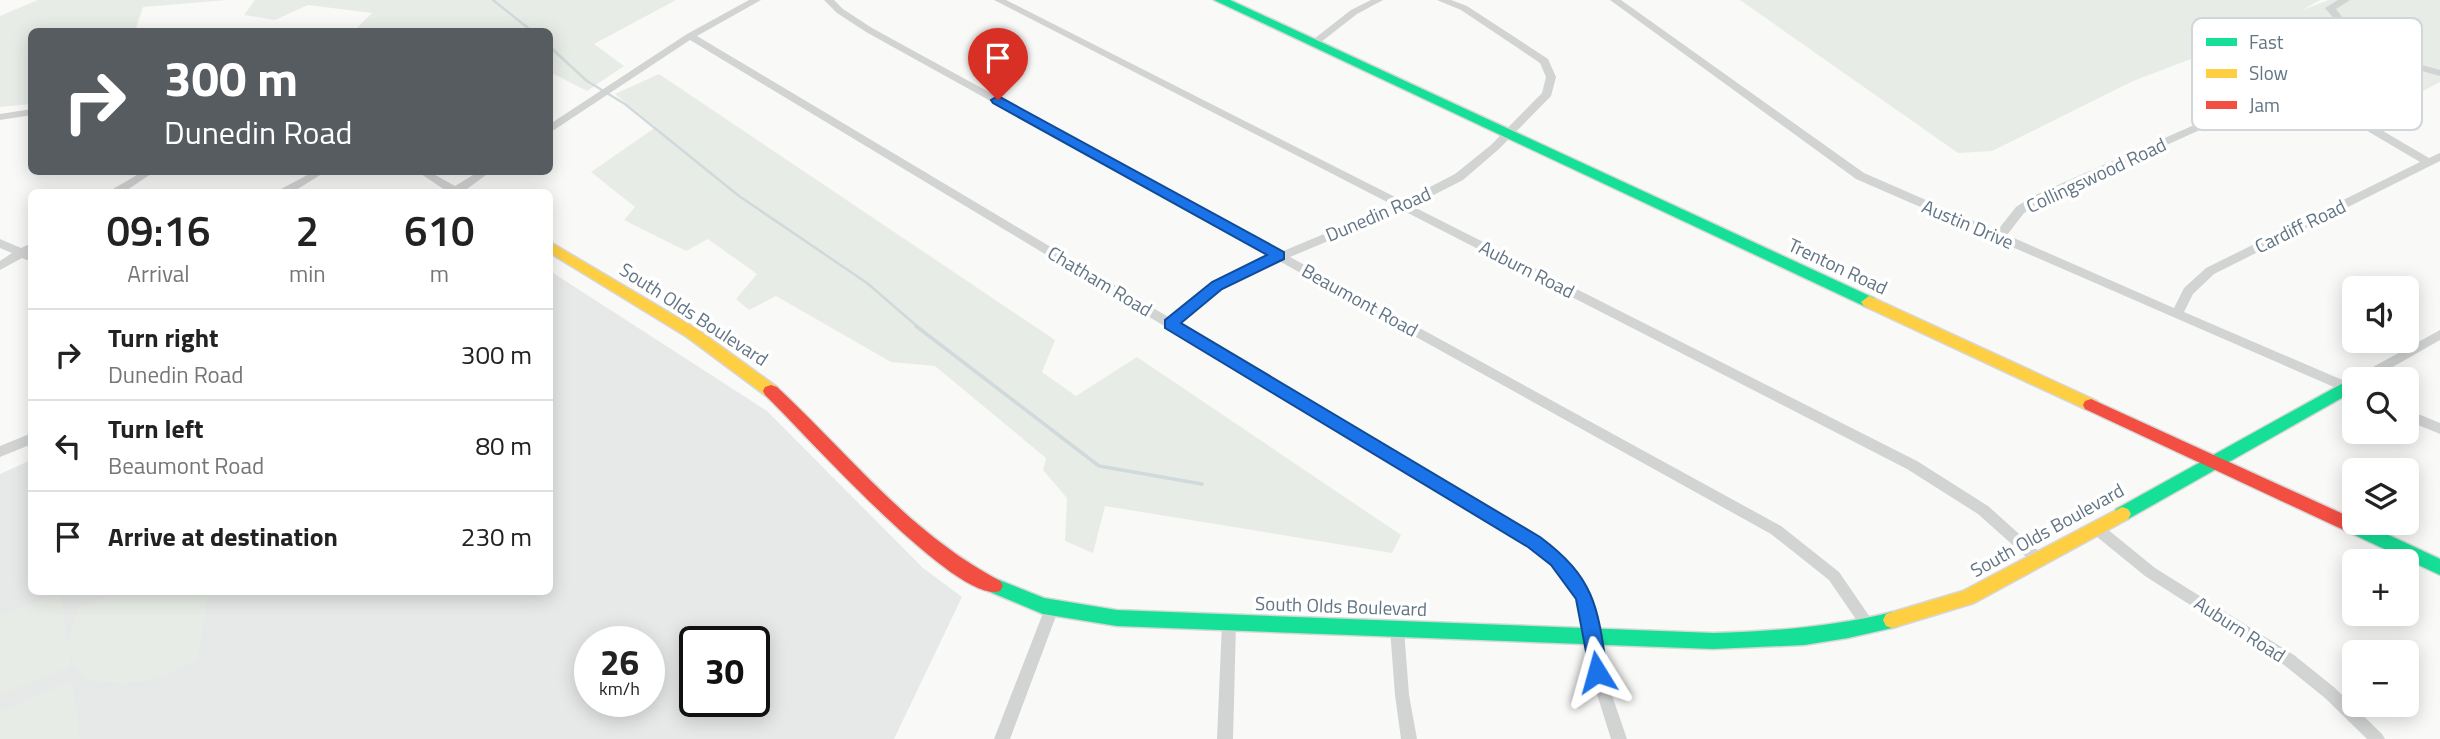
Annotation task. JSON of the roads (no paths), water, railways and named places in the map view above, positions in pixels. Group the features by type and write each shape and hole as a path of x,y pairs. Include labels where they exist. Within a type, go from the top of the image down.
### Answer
{"street":[{"path":"553,126 690,36 756,0"},
{"name":"Beaumont Road","path":"829,0 840,11 869,30 1776,530 1834,576 1869,626"},
{"name":"Auburn Road","path":"999,0 1912,465 1983,510 2040,561"},
{"name":"Trenton Road","path":"1220,0 2440,567"},
{"path":"1313,44 1354,12 1378,0"},
{"name":"Dunedin Road","path":"1170,324 1217,286 1279,255 1402,205 1459,177 1547,94 1550,71 1544,61 1464,8 1442,0"},
{"name":"Austin Drive","path":"1615,0 1843,166 1873,183 2177,314 2342,381"},
{"path":"2338,18 2330,8 2345,0"},
{"name":"Chatham Road","path":"690,36 1534,542 1557,560 1578,584 1590,615 1606,708 1619,739"},
{"path":"2422,68 2440,73"},
{"path":"0,117 28,113"},
{"name":"Collingswood Road","path":"1999,237 2020,210 2035,200 2192,130"},
{"name":"Collingswood Road","path":"2373,130 2429,163"},
{"name":"Cardiff Road","path":"2177,314 2188,290 2210,271 2440,157"},
{"path":"122,189 144,175"},
{"path":"290,189 315,175"},
{"path":"428,175 450,189"},
{"path":"460,189 480,175"},
{"path":"0,243 28,253"},
{"name":"South Olds Boulevard","path":"553,249 678,324 739,365 802,418 940,552 1008,594 1052,608 1117,618 1713,641 1772,640 1869,626 1968,597 2040,561 2342,391"},
{"path":"0,265 28,253"},
{"path":"2384,367 2440,334"},
{"path":"2419,420 2440,429"},
{"path":"0,452 28,440"},
{"name":"Auburn Road","path":"2096,528 2150,572 2289,660 2330,693 2377,739"},
{"path":"1002,739 1052,608"},
{"path":"1225,739 1228,623"},
{"path":"1397,629 1402,695 1409,739"}],"waterway":[{"path":"493,0 528,28"},
{"path":"553,50 587,81 625,104 739,196 867,283 918,327"},
{"path":"916,326 1099,466 1202,484"}]}
